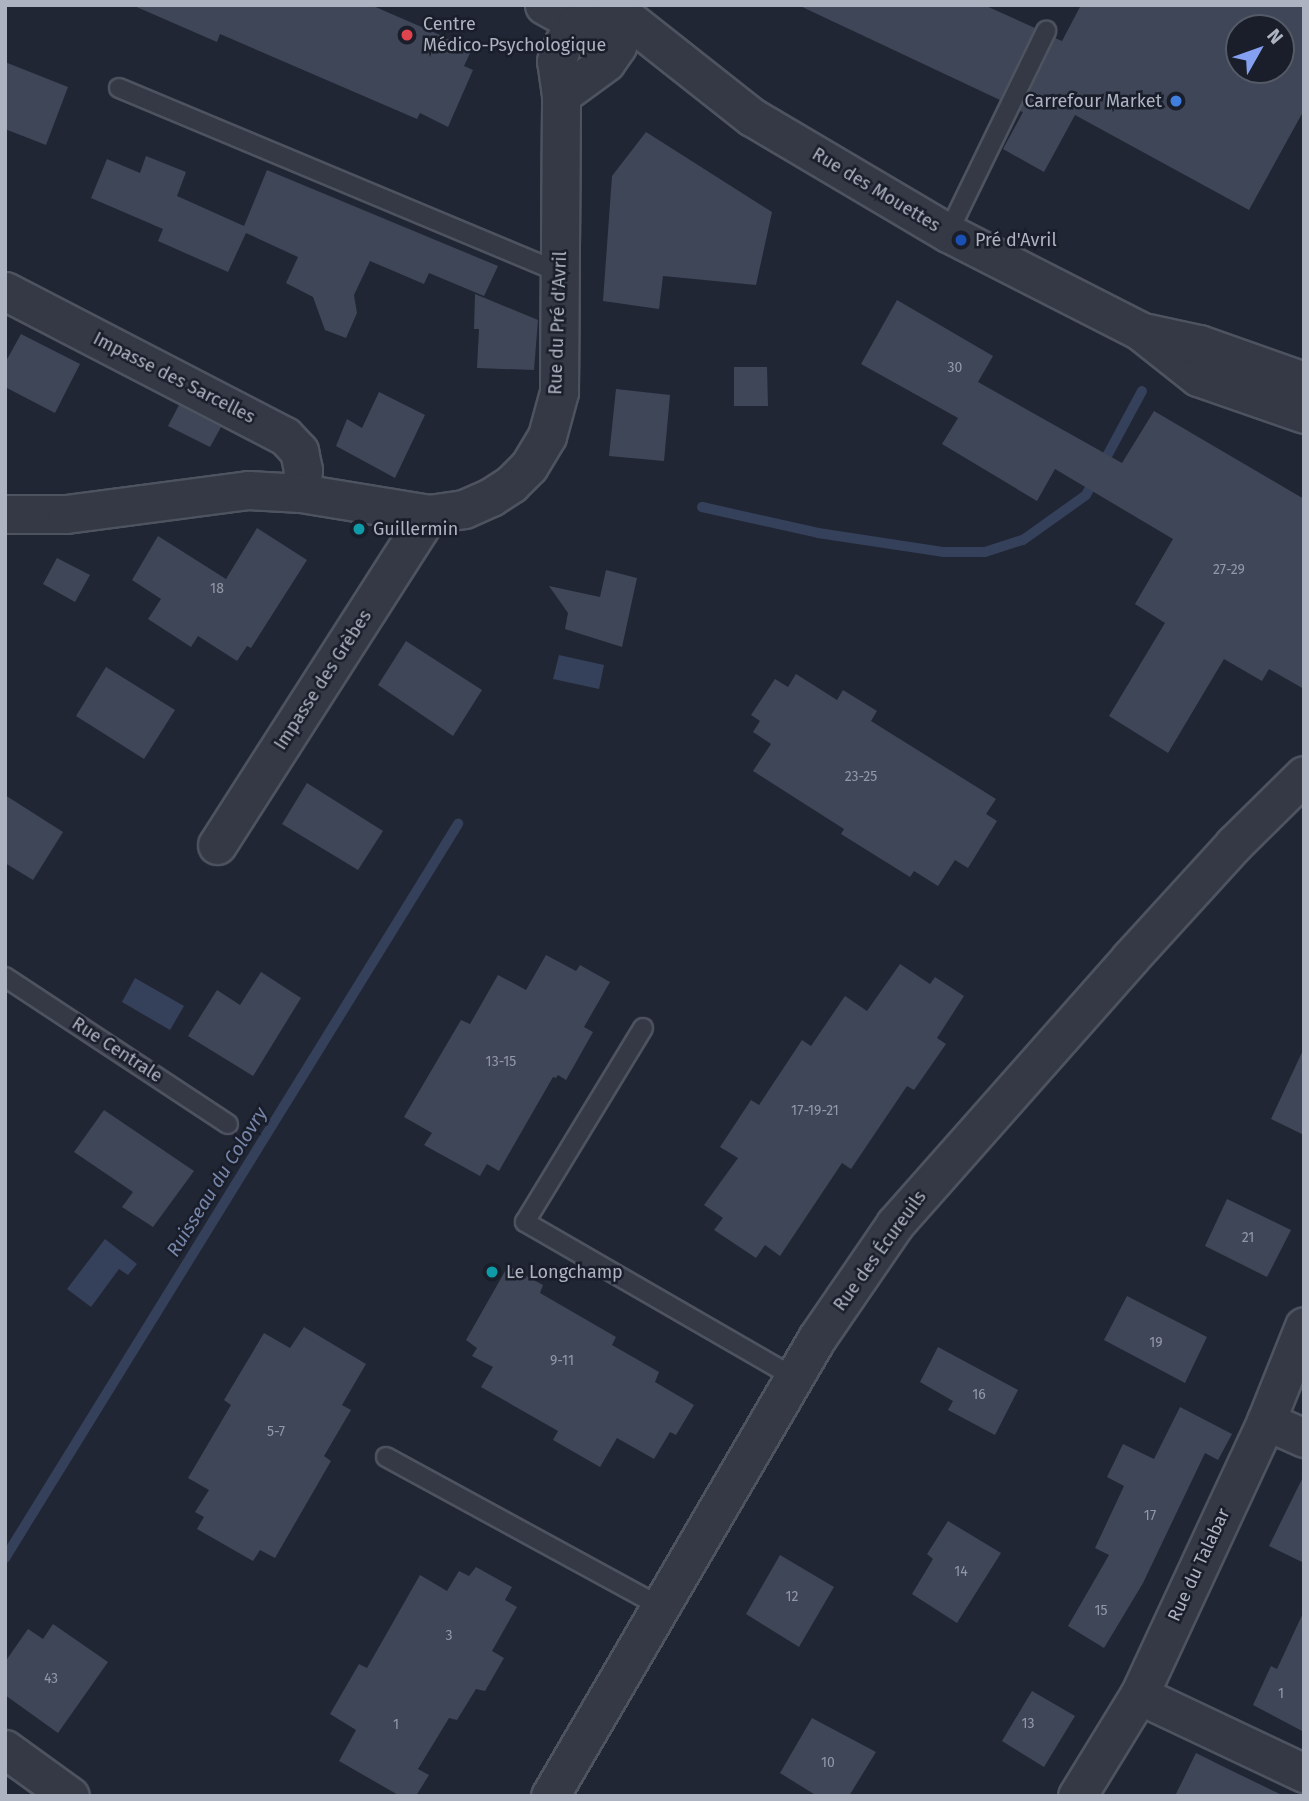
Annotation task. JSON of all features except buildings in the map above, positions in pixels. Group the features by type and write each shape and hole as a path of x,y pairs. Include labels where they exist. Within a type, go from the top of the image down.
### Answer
{"street":[{"name":"Rue des Mouettes","path":"544,5 577,24 615,21 645,65 728,101 948,233 1140,331 1198,377 1304,414"},
{"path":"561,95 606,62 615,21"},
{"name":"Rue du Pré d'Avril","path":"5,514 66,514 248,490 301,493 429,514 464,509 501,491 529,466 547,436 559,392 561,95 556,61 564,42 577,24"},
{"name":"Impasse des Sarcelles","path":"5,291 285,436 299,451 303,470 301,493"},
{"name":"Rue des Mouettes","path":"1140,331 1199,344 1304,381"},
{"name":"Impasse des Grèbes","path":"216,845 429,514"},
{"name":"Rue des Écureuils","path":"550,1796 817,1338 904,1214 1130,958 1234,844 1304,775"},
{"name":"Rue du Talabar","path":"1077,1796 1139,1695 1266,1421 1304,1326"},
{"path":"1266,1421 1304,1438"},
{"path":"1139,1695 1304,1773"},
{"path":"5,1749 71,1796"}],"lane":[{"path":"948,233 1046,31"},
{"path":"119,88 561,273"},
{"name":"Rue Centrale","path":"5,977 228,1124"},
{"path":"643,1028 525,1222 794,1377"},
{"path":"386,1457 659,1606"}],"water":[{"path":"559,655 604,665 599,689 553,679"},
{"path":"135,978 184,1006 170,1030 122,1002"},
{"path":"105,1239 137,1264 128,1275 119,1269 91,1307 67,1289"}],"waterway":[{"path":"702,507 818,533 943,552 985,552 1023,540 1086,495 1142,391"},
{"name":"Ruisseau du Colovry","path":"5,1558 458,824"}],"place":[{"name":"Centre Médico-Psychologique","path":"407,35"},
{"name":"Carrefour Market","path":"1176,101"},
{"name":"Pré d'Avril","path":"961,240"},
{"name":"Guillermin","path":"359,529"},
{"name":"Le Longchamp","path":"492,1272"}]}
